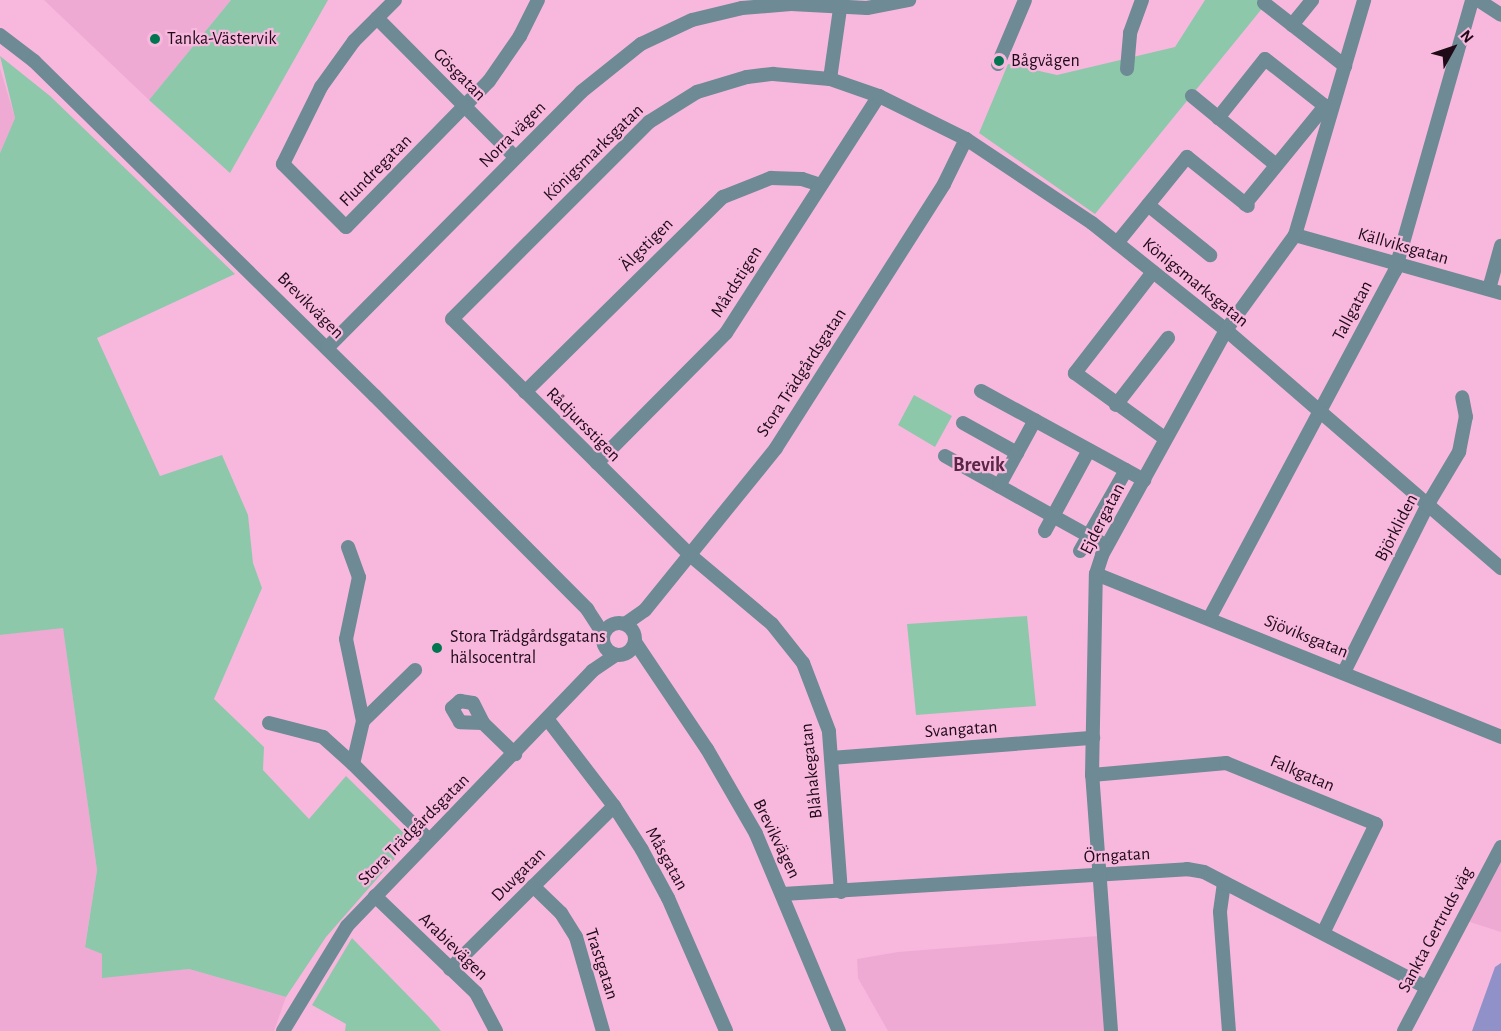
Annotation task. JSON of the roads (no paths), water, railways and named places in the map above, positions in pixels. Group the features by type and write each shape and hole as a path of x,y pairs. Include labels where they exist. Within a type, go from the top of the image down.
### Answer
{"street":[{"path":"377,18 395,0"},
{"path":"465,107 504,61 538,0"},
{"name":"Norra vägen","path":"327,348 598,75 641,44 692,20 760,3 840,9 909,0"},
{"path":"998,64 1025,0"},
{"path":"1127,69 1130,33 1142,0"},
{"path":"1292,25 1312,0"},
{"name":"Ejdergatan","path":"1111,1031 1092,775 1096,574 1107,546 1226,330 1295,235 1329,107 1345,66 1364,0"},
{"name":"Tallgatan","path":"1210,617 1397,264 1472,0"},
{"path":"1478,0 1501,15"},
{"path":"1264,3 1345,66"},
{"path":"830,79 840,9"},
{"name":"Gösgatan","path":"377,18 515,157"},
{"name":"Flundregatan","path":"377,18 321,87 283,164 346,226 465,107"},
{"name":"Brevikvägen","path":"0,35 34,61 327,348 587,609 603,639 618,656 656,677"},
{"path":"1218,118 1265,59 1329,107"},
{"name":"Königsmarksgatan","path":"452,319 649,122 675,103 705,89 747,76 799,74 830,79 879,96 966,139 1117,243 1226,330 1500,565"},
{"name":"Mårdstigen","path":"597,464 726,333 879,96"},
{"path":"1191,96 1276,165"},
{"name":"Ejdergatan","path":"1117,243 1187,157 1247,205 1276,165 1329,107"},
{"name":"Stora Trädgårdsgatan","path":"283,1031 321,963 375,896 548,720 592,670 630,651 628,630 776,448 945,184 966,139"},
{"name":"Älgstigen","path":"525,392 723,197 771,178 802,179 820,185"},
{"path":"1148,205 1210,255"},
{"name":"Källviksgatan","path":"1295,235 1495,291"},
{"path":"1495,291 1501,246"},
{"path":"1154,272 1075,373 1116,405 1166,439"},
{"name":"Rådjursstigen","path":"452,319 690,555"},
{"path":"1116,405 1168,338"},
{"path":"981,391 1144,480"},
{"name":"Björkliden","path":"1344,672 1428,504 1459,452 1467,417 1462,397"},
{"path":"999,486 1035,420"},
{"path":"963,423 1017,453"},
{"path":"1046,531 1089,450"},
{"path":"945,456 1107,546"},
{"path":"1080,551 1126,470"},
{"path":"348,547 359,577 346,639 363,721 353,764"},
{"name":"Blåhakegatan","path":"690,555 772,624 796,654 823,708 831,758 840,892"},
{"name":"Sjöviksgatan","path":"1096,574 1210,617 1501,737"},
{"name":"Brevikvägen","path":"587,609 628,630 656,677 733,793 783,894 839,1031"},
{"path":"603,639 628,630"},
{"name":"Stora Trädgårdsgatan","path":"592,670 603,639"},
{"path":"363,721 415,670"},
{"name":"Måsgatan","path":"548,720 614,806 668,898 726,1031"},
{"path":"269,723 322,737 353,764 429,840"},
{"path":"483,723 515,754"},
{"name":"Svangatan","path":"831,758 1093,738"},
{"name":"Falkgatan","path":"1092,775 1226,763 1376,824 1323,933"},
{"name":"Duvgatan","path":"450,969 614,806"},
{"name":"Sankta Gertruds väg","path":"1404,1031 1501,847"},
{"name":"Örngatan","path":"783,894 1099,874 1187,870 1204,872 1426,987"},
{"path":"1224,883 1220,912 1229,1031"},
{"name":"Trastgatan","path":"533,886 561,913 576,937 603,1031"},
{"name":"Arabievägen","path":"375,896 483,1004 496,1031"}],"water":[{"path":"1501,963 1501,1031 1472,1031 1495,967"}],"place":[{"name":"Tanka-Västervik","path":"155,39"},
{"name":"Bågvägen","path":"999,61"},
{"name":"Stora Trädgårdsgatans hälsocentral","path":"437,648"}],"district":[{"name":"Brevik","path":"979,465"}]}
